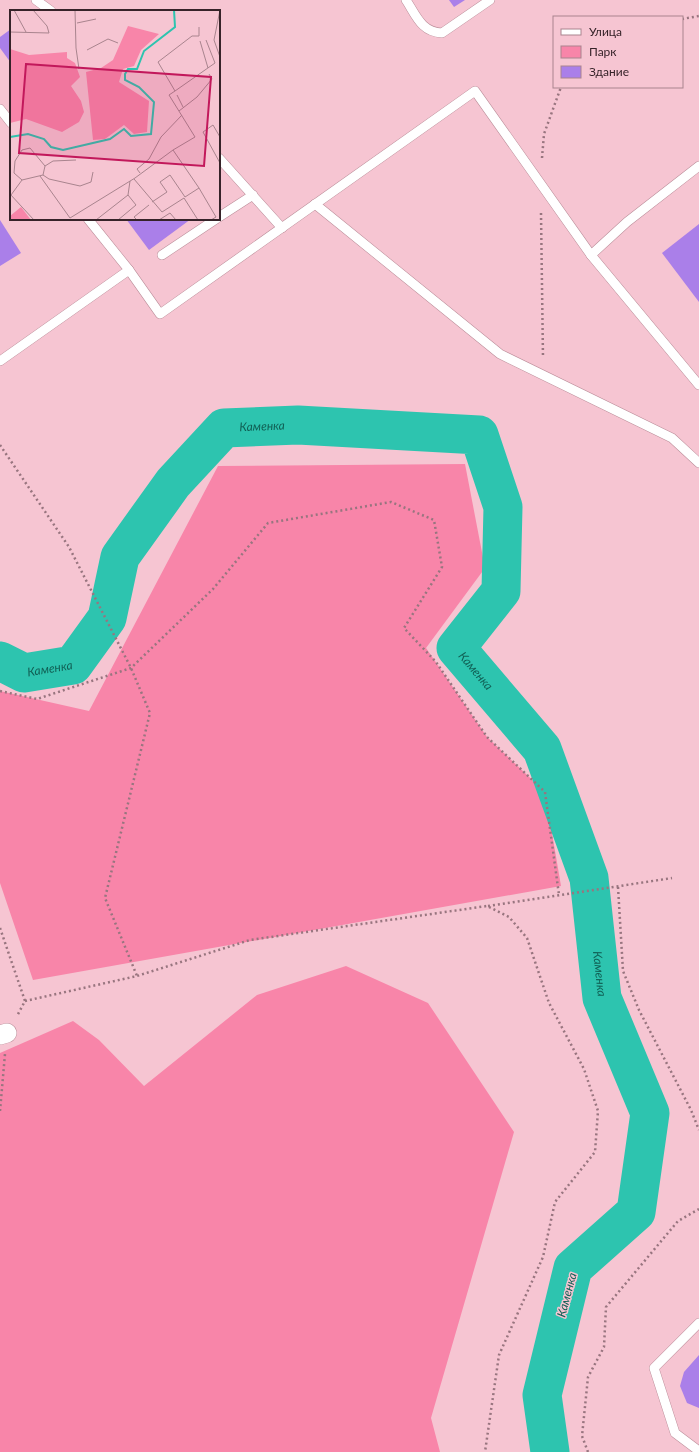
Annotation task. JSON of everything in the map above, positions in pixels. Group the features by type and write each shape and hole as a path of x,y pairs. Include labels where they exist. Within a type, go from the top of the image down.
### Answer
{"lane":[{"path":"36,0 49,10"},
{"path":"406,0 425,28 432,33 442,33 490,0"},
{"path":"89,220 129,270 160,314 475,91 591,255 699,385"},
{"path":"0,109 10,122"},
{"path":"220,159 282,228"},
{"path":"591,255 627,222 699,166"},
{"path":"220,216 253,195"},
{"path":"315,204 500,354 672,438 699,463"},
{"path":"162,255 214,220"},
{"path":"0,361 129,270"},
{"path":"699,1323 654,1368 675,1433 699,1451"}],"path":[{"path":"683,19 699,16"},
{"path":"543,375 541,184 544,134 561,88"},
{"path":"0,445 69,547 132,668 150,713 105,898 137,976"},
{"path":"0,691 37,699 132,668 213,589 268,523 392,502 434,520 442,567 404,628 436,662 487,737 545,792 559,895"},
{"path":"0,1111 4,1034 25,1001 137,976 250,940 672,878"},
{"path":"618,886 623,971 639,1010 691,1110 699,1130"},
{"path":"486,1452 499,1355 543,1257 554,1202 595,1152 598,1111 584,1069 549,1003 527,938 509,917 487,906"},
{"path":"0,928 25,1001"},
{"path":"588,1452 582,1436 588,1377 604,1346 606,1307 678,1221 699,1209"}],"green space":[{"path":"465,464 485,568 426,648 487,737 545,792 561,886 33,980 0,883 0,691 89,711 218,466"},
{"path":"346,966 428,1003 514,1132 431,1418 440,1452 0,1452 0,1053 73,1021 99,1040 144,1086 257,995"}],"building":[{"path":"449,0 465,0 454,7"},
{"path":"10,30 10,62 0,48 0,37"},
{"path":"0,220 21,253 0,266"},
{"path":"127,220 190,220 149,250"},
{"path":"699,224 699,302 662,253"},
{"path":"699,1355 699,1408 687,1403 680,1386 684,1372"}],"waterway":[{"name":"Каменка","path":"0,661 24,673 73,665 107,618 120,557 173,483 224,428 298,425 479,435 503,507 501,591 456,648 542,749 589,878 602,998 650,1113 636,1212 573,1268 542,1395 550,1452"}]}
